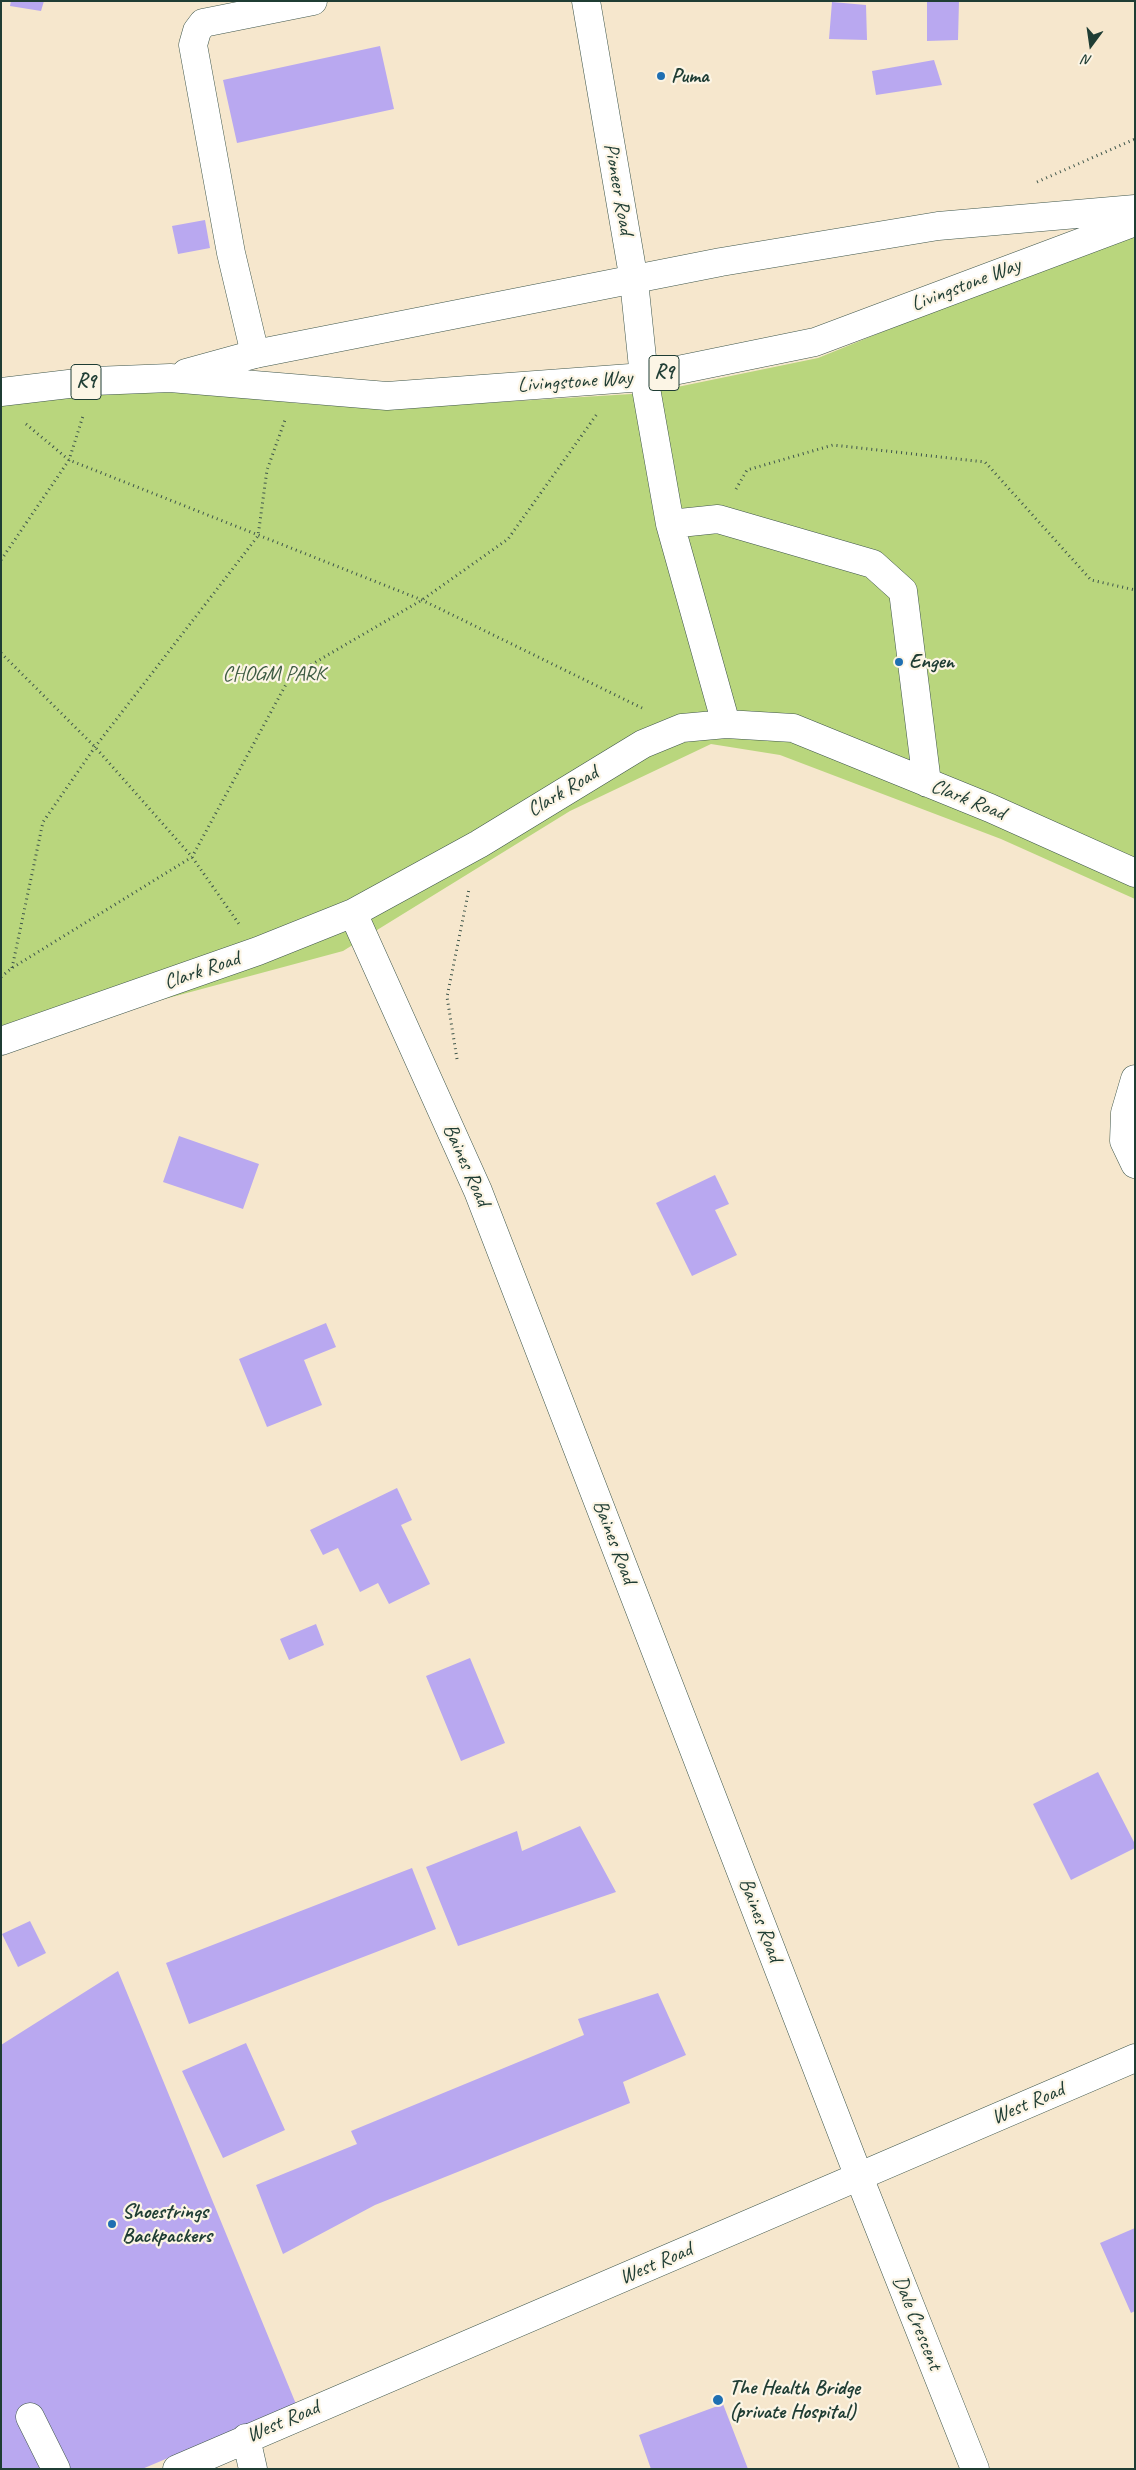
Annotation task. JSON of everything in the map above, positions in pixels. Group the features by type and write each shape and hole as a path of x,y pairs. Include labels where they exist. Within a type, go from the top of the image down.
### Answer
{"main road":[{"path":"255,354 231,253 193,46 197,30 203,23 313,1"},
{"name":"Pioneer Road","path":"586,1 634,281 633,378 670,524 726,724"},
{"name":"Livingstone Way","path":"170,378 255,354 502,304 634,281 721,262 938,226 1135,209"},
{"name":"Livingstone Way","path":"1,392 94,381 170,378 296,390 387,396 633,378 815,342 1135,222"},
{"path":"670,524 718,519 873,564 903,591 927,783"},
{"name":"Clark Road","path":"1,1041 258,951 353,913 479,844 642,744 682,728 726,724 792,728 990,808 1135,872"},
{"name":"Baines Road","path":"353,913 478,1191 860,2177"},
{"path":"1135,1079 1125,1113 1124,1141 1135,1164"},
{"name":"West Road","path":"177,2469 1135,2058"},
{"name":"Dale Crescent","path":"860,2177 975,2469"},
{"path":"30,2417 56,2469"},
{"path":"246,2438 253,2469"}],"path":[{"path":"1,977 12,968 192,857 290,677 422,600 508,540 633,378"},
{"path":"1,560 69,460 94,381"},
{"path":"12,968 42,822 95,747 258,536 267,470 296,390"},
{"path":"24,422 69,460 422,600 645,710"},
{"path":"718,519 747,470 833,445 985,462 1091,580 1135,590"},
{"path":"1,653 95,747 192,857 258,951"},
{"path":"458,1066 447,997 479,844"}],"green space":[{"name":"CHOGM PARK","path":"1135,229 1135,899 1001,839 780,755 711,744 570,811 343,951 1,1043 1,403 175,383 294,403 385,409 648,393 818,358"}],"building":[{"path":"11,1 44,1 41,11 10,6"},
{"path":"927,1 959,1 958,40 927,41"},
{"path":"832,2 866,5 867,40 829,39"},
{"path":"380,46 394,109 237,143 223,80"},
{"path":"934,60 942,85 876,95 872,71"},
{"path":"205,220 210,248 178,254 172,226"},
{"path":"179,1136 259,1164 243,1209 163,1182"},
{"path":"715,1175 729,1204 715,1210 737,1255 692,1276 656,1203"},
{"path":"326,1323 336,1347 304,1360 322,1405 267,1427 239,1359"},
{"path":"397,1488 412,1520 401,1525 430,1584 389,1604 378,1583 360,1592 338,1548 323,1555 310,1530"},
{"path":"316,1624 324,1645 289,1660 280,1639"},
{"path":"470,1658 505,1743 461,1761 426,1676"},
{"path":"1098,1772 1135,1844 1135,1848 1071,1880 1033,1804"},
{"path":"580,1826 616,1892 458,1946 426,1867 517,1831 522,1851"},
{"path":"412,1868 436,1929 189,2024 166,1963"},
{"path":"30,1921 46,1953 18,1967 2,1934"},
{"name":"Shoestrings Backpackers","path":"118,1971 296,2404 142,2469 1,2469 1,2045"},
{"path":"658,1993 686,2055 623,2082 630,2103 375,2205 283,2254 256,2185 357,2144 351,2131 584,2035 578,2019"},
{"path":"246,2043 285,2130 223,2158 182,2071"},
{"path":"1135,2228 1135,2311 1131,2313 1100,2243"},
{"path":"723,2404 748,2469 651,2469 639,2435"}],"place":[{"name":"Puma","path":"661,76"},
{"name":"Engen","path":"899,662"},
{"name":"Shoestrings Backpackers","path":"112,2224"},
{"name":"The Health Bridge (private Hospital)","path":"718,2400"}]}
